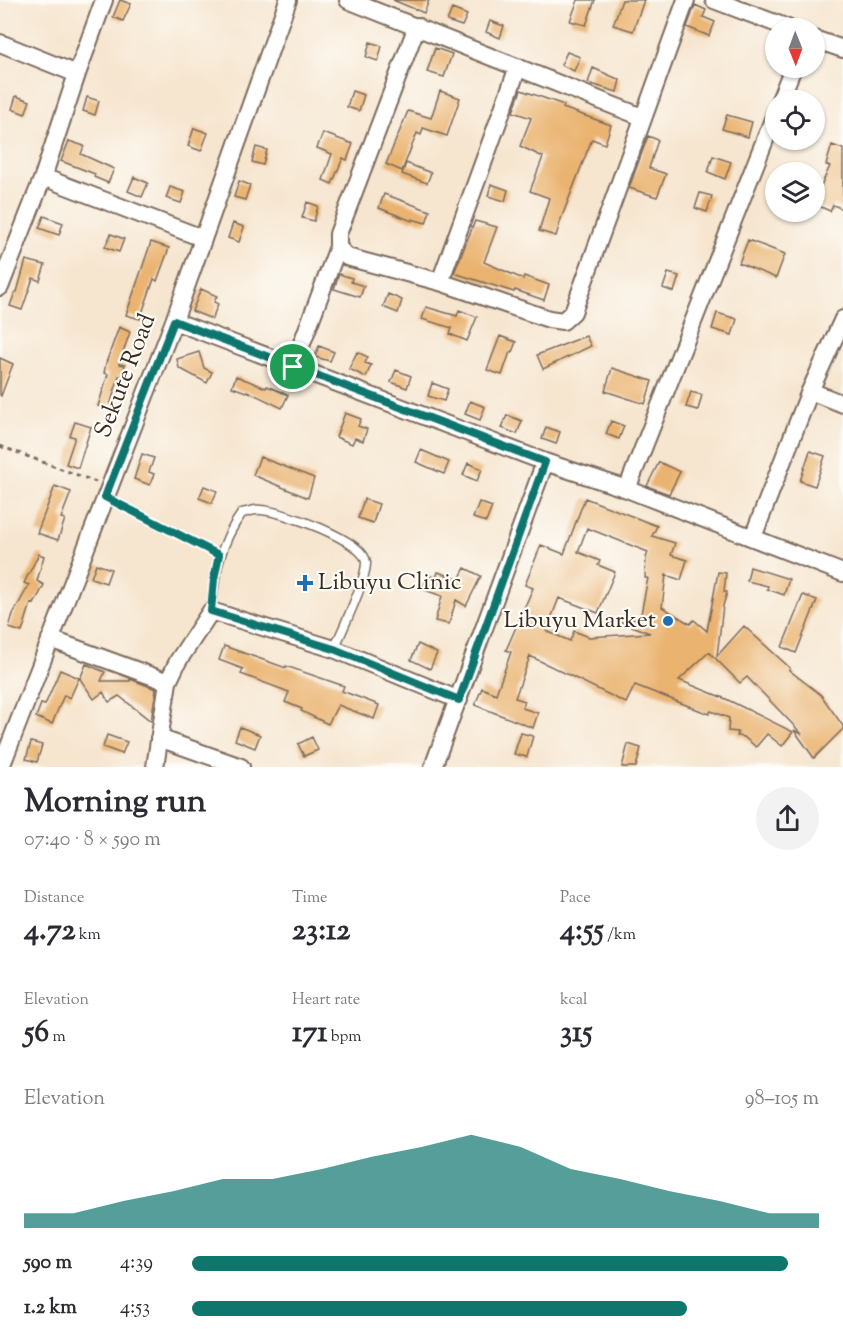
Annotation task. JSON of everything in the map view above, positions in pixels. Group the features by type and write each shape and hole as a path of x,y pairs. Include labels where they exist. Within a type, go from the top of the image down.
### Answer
{"street":[{"path":"0,287 43,177 104,0"},
{"name":"Sekute Road","path":"1,767 174,321 288,0"},
{"path":"348,0 642,117"},
{"path":"338,247 346,257 440,282 549,319 563,321 573,312 686,0"},
{"path":"714,0 765,19"},
{"path":"293,367 338,247 338,234 417,26"},
{"path":"0,43 77,74"},
{"path":"825,43 843,50"},
{"path":"440,282 518,67"},
{"path":"627,489 765,140"},
{"path":"43,177 202,238"},
{"path":"753,537 810,391 843,320"},
{"path":"174,321 545,462 627,489 843,573"},
{"path":"810,391 843,404"},
{"path":"433,767 545,462"},
{"path":"155,767 168,682 178,661 211,611 334,649 459,700"},
{"path":"50,639 168,682"},
{"path":"159,738 241,767"}],"lane":[{"path":"211,611 219,555 233,525 242,513 260,510 315,525 360,550 366,560 365,573 334,649"}],"path":[{"path":"0,446 107,492 219,555"}],"building":[{"path":"120,0 131,4 123,21 113,17"},
{"path":"393,0 429,0 424,13"},
{"path":"578,0 595,0 586,25 570,21"},
{"path":"622,0 644,0 633,31 613,25"},
{"path":"695,5 706,10 703,17 715,22 709,36 687,27"},
{"path":"452,9 467,15 462,26 447,21"},
{"path":"490,21 504,26 500,38 486,32"},
{"path":"370,42 382,46 378,61 366,57"},
{"path":"435,48 452,54 444,77 427,72"},
{"path":"567,52 580,57 574,71 561,65"},
{"path":"593,68 620,80 617,92 588,83"},
{"path":"521,90 611,125 605,144 592,139 556,236 539,231 549,198 530,191 543,157 520,146 531,118 513,112"},
{"path":"352,91 364,95 359,111 347,107"},
{"path":"440,91 460,98 447,136 423,128 421,135 417,133 402,171 386,164 408,111 431,118"},
{"path":"16,96 30,101 25,114 12,109"},
{"path":"87,97 99,101 95,115 83,111"},
{"path":"727,115 752,122 748,137 722,129"},
{"path":"194,128 208,133 201,151 188,146"},
{"path":"323,133 353,144 347,160 343,158 332,184 323,180 332,154 317,148"},
{"path":"648,136 658,140 649,168 666,174 657,197 629,188"},
{"path":"69,141 84,146 81,154 114,169 108,183 94,177 95,174 61,161"},
{"path":"832,145 843,149 843,209 833,205 830,211 825,209 825,177 830,166 826,165"},
{"path":"256,147 267,150 263,165 252,162"},
{"path":"713,156 731,162 725,179 708,172"},
{"path":"406,163 431,173 427,183 402,174"},
{"path":"134,177 148,183 142,197 128,191"},
{"path":"239,181 250,185 245,200 234,197"},
{"path":"491,184 508,190 505,201 488,196"},
{"path":"170,187 185,192 181,203 166,198"},
{"path":"700,193 712,196 707,212 695,208"},
{"path":"384,194 430,211 426,223 412,219 412,221 379,208"},
{"path":"307,202 318,206 314,221 302,218"},
{"path":"44,216 63,223 59,235 39,228"},
{"path":"475,221 497,227 484,262 523,279 524,276 549,285 544,300 454,273"},
{"path":"233,223 244,227 239,242 228,238"},
{"path":"111,234 124,239 119,252 105,247"},
{"path":"748,240 785,254 776,278 739,263"},
{"path":"151,242 169,248 157,281 154,279 140,319 126,315"},
{"path":"26,260 45,265 40,281 33,278 22,310 10,306 17,292"},
{"path":"668,273 679,276 674,292 663,288"},
{"path":"339,274 352,278 351,282 364,286 360,297 334,289"},
{"path":"201,289 217,296 214,302 218,304 212,319 192,311"},
{"path":"388,294 402,300 398,313 383,307"},
{"path":"426,307 457,316 459,310 477,317 467,341 450,334 452,328 422,319"},
{"path":"717,313 737,319 732,335 712,329"},
{"path":"119,327 130,332 119,364 125,365 122,377 119,376 109,409 98,406 108,374 104,373 106,363"},
{"path":"500,336 516,342 502,375 487,370"},
{"path":"586,336 591,346 543,369 537,355"},
{"path":"319,346 334,352 330,361 315,357"},
{"path":"199,352 204,368 212,372 207,383 179,368 177,359"},
{"path":"357,352 368,357 365,363 371,365 366,377 349,369"},
{"path":"0,358 13,364 1,396 0,395"},
{"path":"612,368 652,381 645,404 605,391"},
{"path":"396,370 411,376 407,388 391,382"},
{"path":"236,376 288,395 282,408 247,391 232,387"},
{"path":"432,383 448,389 444,401 428,396"},
{"path":"691,392 702,395 698,410 686,407"},
{"path":"470,401 485,407 480,420 465,414"},
{"path":"345,413 361,419 358,426 367,429 363,441 355,438 352,444 336,437"},
{"path":"507,415 522,421 517,434 502,428"},
{"path":"611,421 624,426 619,439 606,434"},
{"path":"75,422 91,427 78,468 66,464 75,437 70,436"},
{"path":"546,427 560,432 556,444 542,439"},
{"path":"421,450 449,462 444,474 416,462"},
{"path":"810,451 825,456 815,486 800,481"},
{"path":"142,454 154,458 149,472 154,474 150,485 134,479"},
{"path":"260,457 314,478 308,498 253,475"},
{"path":"659,462 680,472 669,494 647,486"},
{"path":"468,463 482,469 477,481 463,475"},
{"path":"55,486 71,492 61,518 65,519 58,540 37,533"},
{"path":"204,486 217,491 212,503 199,498"},
{"path":"585,498 657,526 652,536 675,543 671,555 687,560 681,580 666,575 662,607 690,624 694,620 707,631 718,572 726,573 724,592 727,592 717,656 744,626 790,668 789,670 821,695 843,729 814,758 794,730 802,734 747,677 740,683 709,652 679,680 726,699 793,732 782,746 767,734 756,747 744,737 737,736 738,732 728,731 729,718 711,711 709,714 635,685 626,703 530,656 515,698 525,701 522,708 538,713 533,728 475,705 482,688 496,694 511,652 506,650 533,588 525,585 541,545 564,554","holes":["587,528 648,552 645,578 648,578 640,619 616,620 650,633 589,637 574,631 570,641 546,631 559,598 598,613 615,572 598,565 600,561 578,552"]},
{"path":"364,499 379,504 373,523 358,518"},
{"path":"479,502 492,507 486,522 473,518"},
{"path":"39,554 44,556 37,581 44,585 34,604 31,603 22,632 9,628 13,614 29,585 24,583"},
{"path":"96,564 111,569 106,583 91,578"},
{"path":"750,567 789,579 784,595 767,589 768,586 747,581"},
{"path":"465,568 481,576 466,606 456,600 449,624 435,621 442,596 422,589 427,575 436,578 438,572 459,579"},
{"path":"803,595 817,600 796,653 782,647"},
{"path":"418,644 437,653 430,669 411,660"},
{"path":"224,646 344,686 342,691 379,705 374,719 338,705 328,724 301,711 302,709 285,702 289,692 241,674 243,669 219,660"},
{"path":"86,664 105,672 101,681 130,681 130,679 156,689 151,721 119,696 109,702 103,692 94,699 80,679"},
{"path":"60,670 79,678 70,698 64,695 52,724 36,717 41,704 45,705"},
{"path":"240,727 260,735 255,748 235,740"},
{"path":"521,733 533,736 527,757 514,754"},
{"path":"107,735 127,742 122,754 103,747"},
{"path":"312,737 318,750 304,756 298,744"},
{"path":"31,742 42,745 37,762 26,759"},
{"path":"628,744 641,748 636,767 622,767"}],"place":[{"name":"Libuyu Clinic","path":"305,583"},
{"name":"Libuyu Market","path":"668,621"}],"route":[{"path":"174,321 293,367 545,462 459,700 334,649 211,611 219,555 105,497 174,321"}]}
